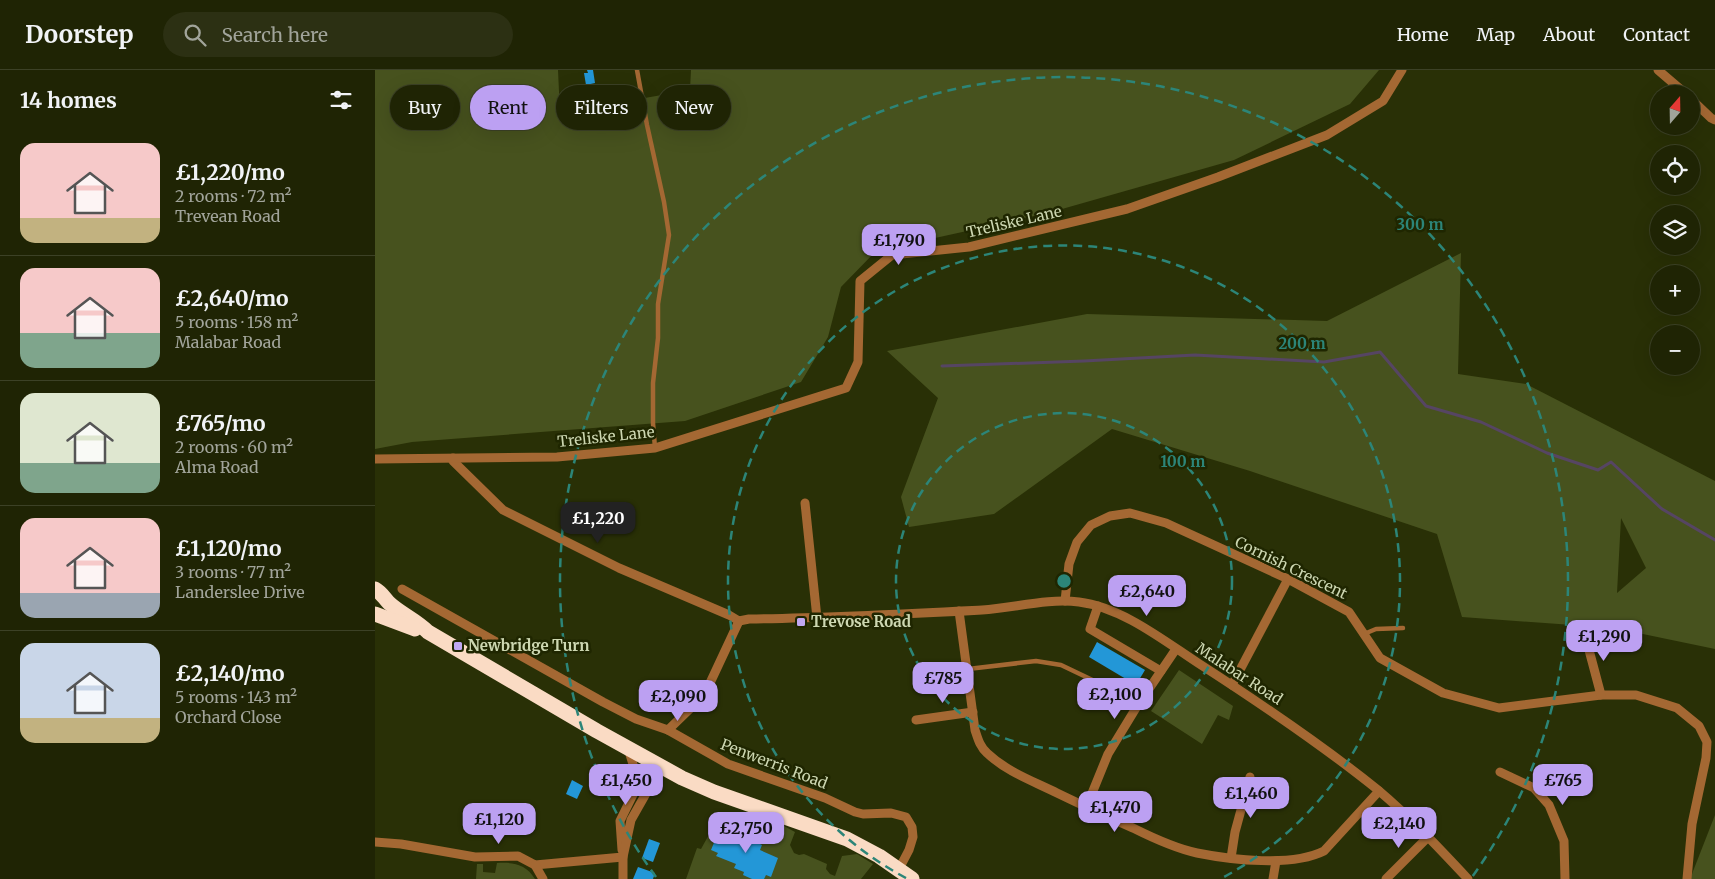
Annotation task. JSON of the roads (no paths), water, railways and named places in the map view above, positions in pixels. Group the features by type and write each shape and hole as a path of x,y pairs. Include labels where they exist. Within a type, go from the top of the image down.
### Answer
{"highway":[{"path":"375,589 381,593 387,602 402,614 419,623 428,632 655,764 714,792 847,839 879,856 911,879"},
{"path":"375,614 428,632"}],"street":[{"name":"Treliske Lane","path":"375,460 557,457 655,448 846,388 858,362 860,281 892,255 969,247 1118,212 1219,177 1327,135 1383,100 1402,70"},
{"path":"1658,70 1676,85"},
{"path":"1700,108 1715,120"},
{"path":"453,458 453,462 503,510 619,568 739,621 701,696 687,713 668,730"},
{"path":"805,503 817,618"},
{"name":"Cornish Crescent","path":"1065,601 1069,564 1077,542 1091,526 1111,516 1130,513 1166,523 1288,579 1349,612 1380,658 1443,694 1499,708 1601,695 1636,695 1677,708 1699,726 1707,742 1706,758 1693,824 1687,879"},
{"path":"1231,685 1288,579"},
{"name":"Penwerris Road","path":"402,590 603,702 636,719 668,730 728,764 825,798 855,812 863,814 891,812 906,817 912,827 913,837 909,850 899,869"},
{"name":"Malabar Road","path":"739,621 959,611 1065,601 1098,606 1132,621 1313,740 1379,791 1428,836 1468,879"},
{"path":"1098,606 1090,629 1161,672"},
{"path":"959,611 975,730 979,743 987,753 1008,769 1086,808 1161,841 1195,852 1231,858 1276,861 1312,857 1324,851 1379,791"},
{"path":"1585,635 1601,695"},
{"path":"1086,808 1108,754 1136,708 1176,649"},
{"path":"916,720 973,712"},
{"path":"623,879 620,821 626,796 636,774 628,748"},
{"path":"620,821 655,764"},
{"path":"623,858 631,820 655,764"},
{"path":"1500,772 1534,788 1549,806 1565,841 1565,879"},
{"path":"1231,858 1235,832 1250,777"},
{"path":"1386,879 1428,836"},
{"path":"375,842 401,844 475,857 518,856 535,865 543,879"},
{"path":"535,865 623,858"},
{"path":"1273,879 1276,861"}],"lane":[{"path":"637,70 669,235 658,304 653,383 655,448"},
{"path":"1364,634 1376,630 1403,628"},
{"path":"968,669 1029,661 1061,665 1105,686 1136,708"}],"waterway":[{"path":"942,366 1195,355 1324,362 1380,352 1426,406 1481,422 1547,453 1598,470 1611,462 1662,509 1715,540"}],"place":[{"name":"Trevose Road","path":"801,622"},
{"name":"Newbridge Turn","path":"458,646"}]}
